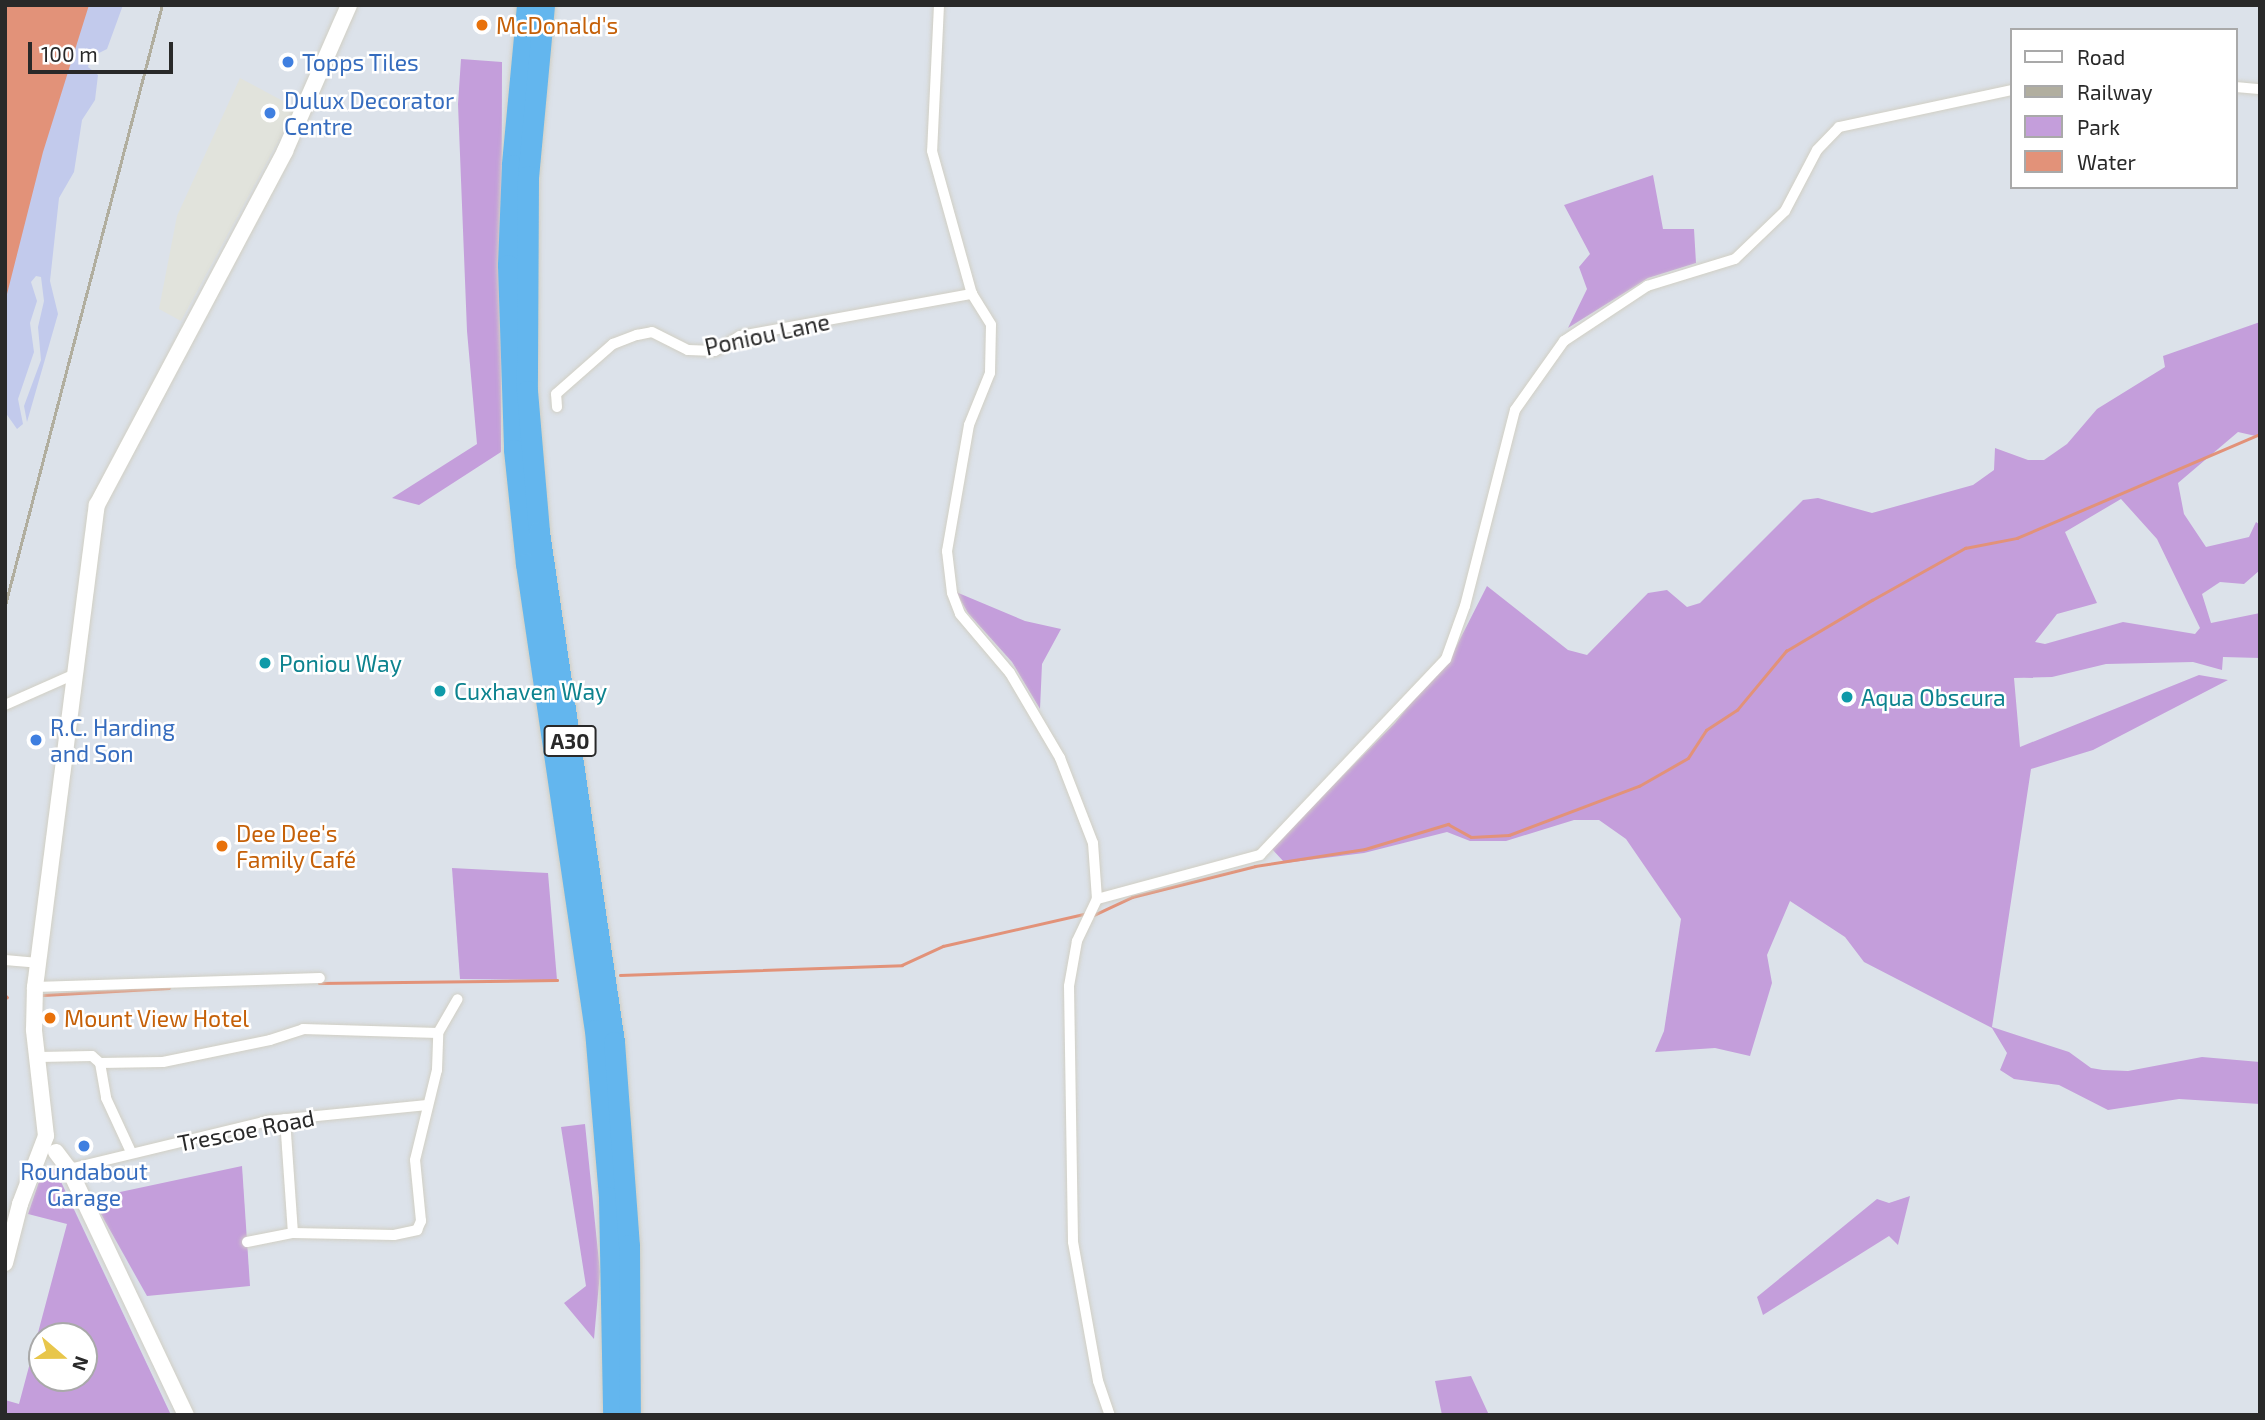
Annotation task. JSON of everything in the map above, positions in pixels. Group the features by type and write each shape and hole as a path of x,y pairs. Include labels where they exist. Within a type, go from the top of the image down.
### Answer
{"highway":[{"name":"A30","path":"527,5 509,252 514,450 526,564 595,1030 609,1197 613,1415"},
{"name":"A30","path":"544,5 528,176 527,391 541,544 615,1055 629,1245 631,1415"}],"street":[{"path":"5,1263 48,1146 35,987 97,505 285,151 349,5"},
{"path":"939,5 932,151 972,294 991,325 990,373 969,425 947,551 952,593 960,614 1010,673 1060,758 1093,843 1097,899 1077,941 1069,986 1073,1230 1098,1381 1110,1415"},
{"path":"2237,87 2260,89"},
{"path":"1097,899 1260,855 1446,659 1469,594 1515,410 1564,341 1647,286 1735,259 1785,212 1817,150 1839,127 2010,90"},
{"name":"Poniou Lane","path":"558,407 556,394 613,344 637,335 659,334 688,350 715,351 740,336 972,294"},
{"path":"5,705 75,674"},
{"path":"5,960 38,963"},
{"path":"35,987 320,978"},
{"path":"247,1242 293,1233 394,1235 417,1230 421,1221 415,1160 437,1070 438,1033 458,999"},
{"path":"100,1063 163,1062 270,1041 303,1029 438,1033"},
{"path":"39,1057 92,1056 100,1063 106,1098 131,1153"},
{"name":"Trescoe Road","path":"69,1169 285,1119 427,1105"},
{"path":"285,1119 293,1233"},
{"path":"48,1146 69,1169 186,1415"}],"shaded area":[{"path":"240,78 296,108 181,321 159,309 177,216"}],"green space":[{"path":"461,59 502,62 501,452 419,505 392,498 477,444 467,331 458,104"},
{"path":"1653,175 1663,229 1694,229 1696,263 1648,278 1568,328 1587,289 1579,267 1590,254 1564,205"},
{"path":"2260,322 2260,437 2238,432 2178,483 2184,514 2206,547 2249,537 2256,522 2260,525 2260,570 2244,584 2220,582 2202,594 2211,623 2260,613 2260,658 2223,657 2222,670 2193,662 2106,664 2052,677 2014,678 2020,747 2199,675 2228,680 2093,750 2031,769 1992,1027 2069,1052 2091,1068 2103,1070 2128,1071 2202,1057 2260,1062 2260,1104 2179,1099 2108,1110 2059,1085 2014,1079 2000,1070 2007,1053 1992,1028 1864,962 1845,937 1790,901 1767,955 1772,983 1750,1056 1715,1048 1655,1052 1664,1031 1681,919 1626,839 1599,820 1574,820 1506,841 1470,841 1447,832 1364,853 1285,863 1271,848 1395,723 1456,647 1487,586 1568,650 1587,655 1648,593 1667,590 1687,607 1700,603 1803,500 1818,498 1872,513 1973,485 1994,470 1995,448 2028,460 2044,460 2067,444 2097,409 2165,367 2163,356","holes":["2121,499 2157,539 2200,628 2195,634 2123,622 2045,644 2035,642 2057,614 2097,603 2065,532"]},
{"path":"956,592 1025,621 1061,629 1042,664 1040,709 1012,662 968,613"},
{"path":"452,868 548,873 557,980 460,979"},
{"path":"585,1124 600,1272 594,1339 564,1303 586,1286 561,1127"},
{"path":"242,1166 250,1286 147,1296 92,1198"},
{"path":"55,1169 171,1415 5,1415 5,1400 19,1404 28,1370 28,1392 98,1392 98,1322 41,1322 67,1224 28,1214 43,1170"},
{"path":"1910,1196 1898,1245 1889,1236 1763,1315 1757,1297 1877,1199 1889,1203"},
{"path":"1471,1376 1489,1415 1442,1415 1435,1381"}],"sand":[{"path":"5,5 123,5 107,49 91,57 88,67 98,75 95,100 82,120 74,172 59,198 50,281 58,314 27,422 24,406 41,360 38,327 44,301 41,277 36,276 31,282 37,301 30,323 34,352 18,399 23,424 17,429 5,412"}],"water":[{"path":"5,5 89,5 43,152 5,302"}],"waterway":[{"path":"1094,915 1132,897 1255,866 1365,849 1448,824 1471,837 1509,835 1639,786 1688,758 1706,730 1737,710 1786,651 1872,600 1965,548 2017,538 2260,434"},
{"path":"620,975 902,965 943,946 1084,914"},
{"path":"319,983 557,980"},
{"path":"43,995 169,988"}],"railway":[{"path":"5,605 162,5"}],"place":[{"name":"McDonald's","path":"482,25"},
{"name":"Topps Tiles","path":"288,62"},
{"name":"Dulux Decorator Centre","path":"270,113"},
{"name":"Poniou Way","path":"265,663"},
{"name":"Cuxhaven Way","path":"440,691"},
{"name":"Aqua Obscura","path":"1847,697"},
{"name":"R.C. Harding and Son","path":"36,740"},
{"name":"Dee Dee's Family Café","path":"222,846"},
{"name":"Mount View Hotel","path":"50,1018"},
{"name":"Roundabout Garage","path":"84,1146"}]}
